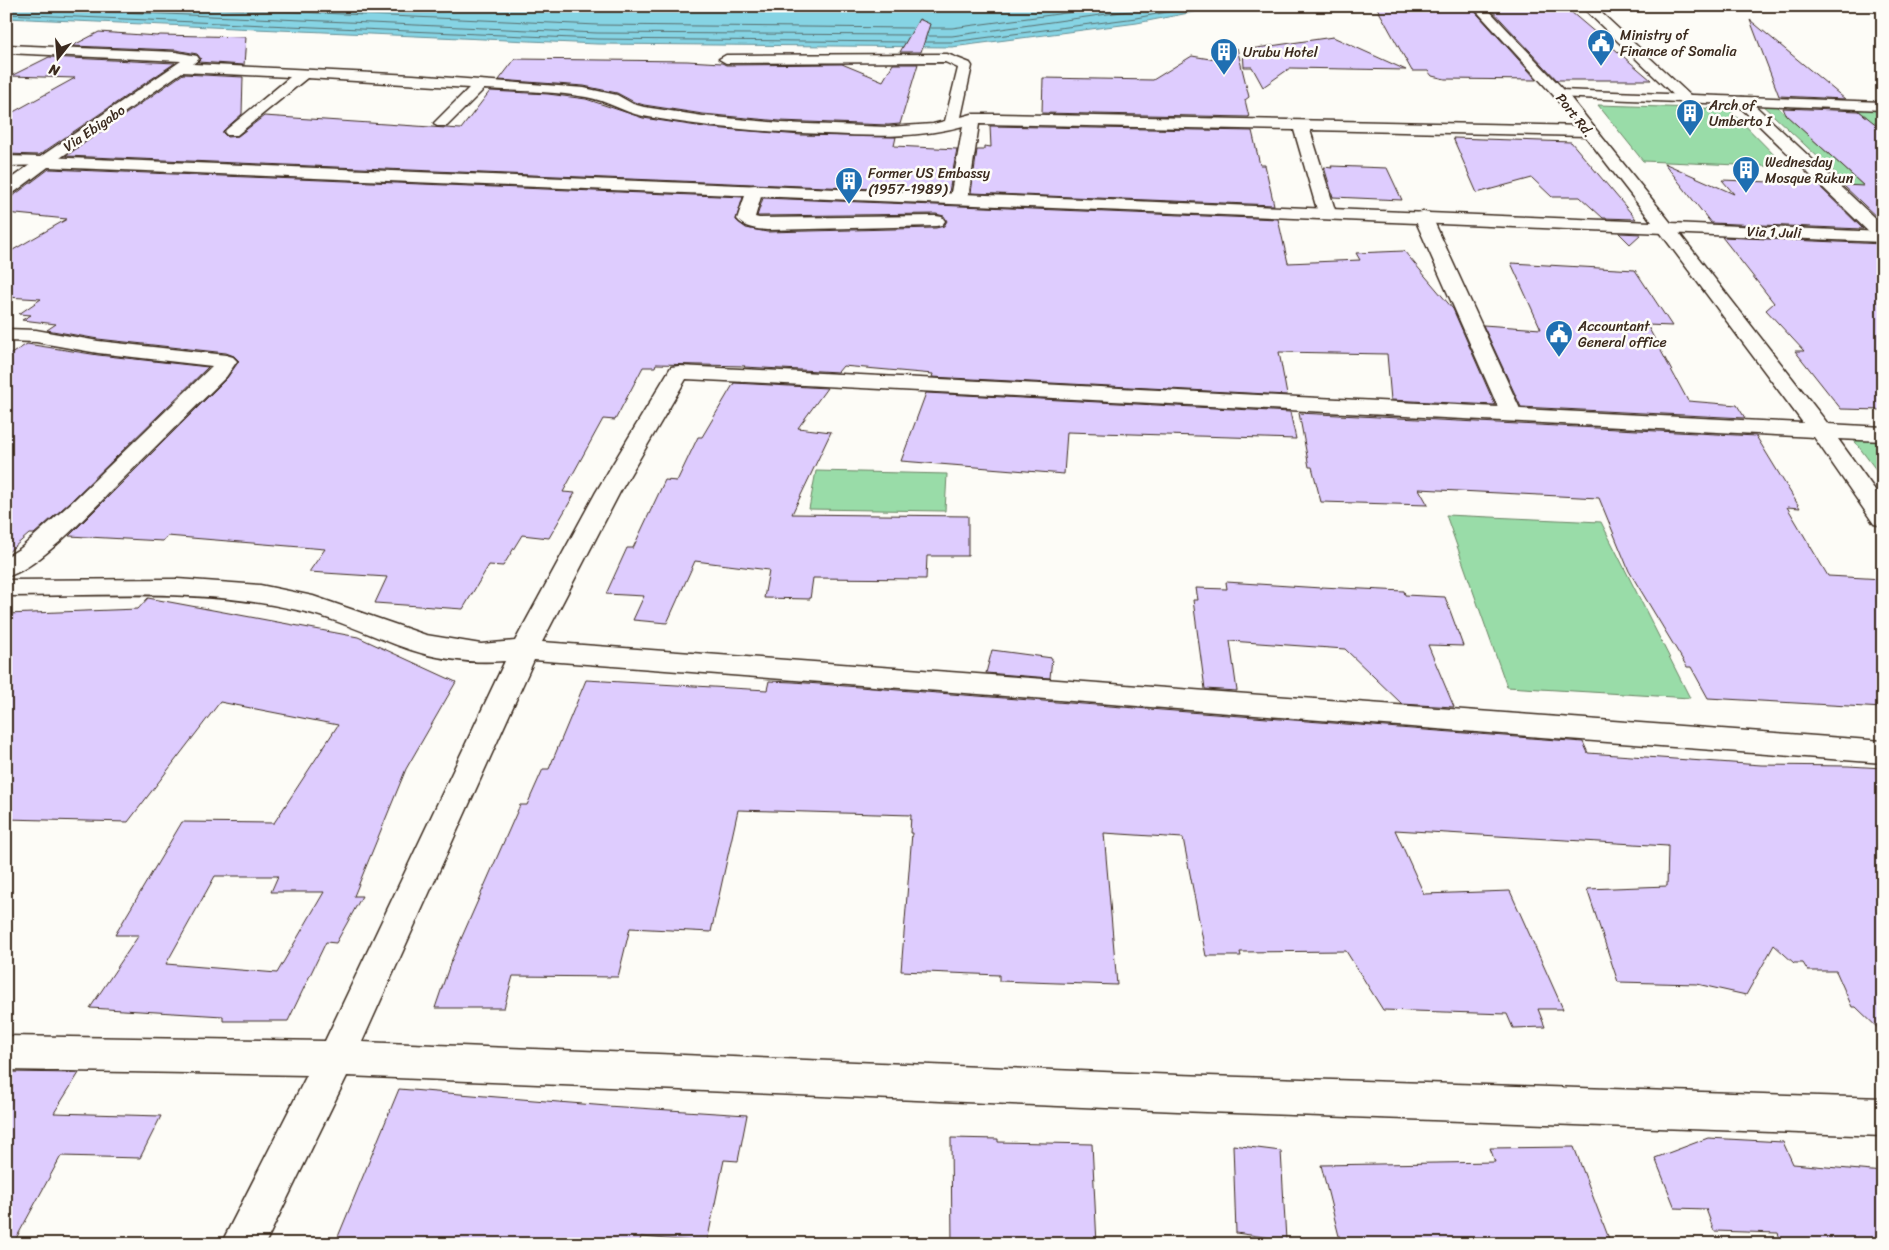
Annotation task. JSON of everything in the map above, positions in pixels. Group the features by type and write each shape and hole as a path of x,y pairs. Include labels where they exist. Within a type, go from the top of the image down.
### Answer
{"street":[{"name":"Port Rd.","path":"1478,6 1560,94 1587,131 1666,228 1821,431 1883,519"},
{"path":"1587,6 1686,99"},
{"path":"6,49 187,56 192,59 182,68"},
{"path":"726,59 947,58 965,66 952,124"},
{"path":"182,68 413,79 584,92 612,98 628,107 642,111 740,125 888,132 933,129 972,120 1300,124 1587,131"},
{"name":"Via Ebigabo","path":"6,190 182,68"},
{"path":"232,132 303,74"},
{"path":"442,123 480,85"},
{"path":"1560,94 1883,106"},
{"path":"1742,101 1883,236"},
{"path":"959,198 972,120"},
{"path":"1300,124 1327,213"},
{"name":"Via 1 Juli","path":"6,160 1883,236"},
{"path":"755,190 746,219 754,223 767,225 936,221"},
{"path":"1423,217 1512,415"},
{"path":"6,335 36,336 98,347 226,361 218,372 80,508 30,554 6,569"},
{"path":"242,1244 336,1058 524,650 608,492 679,372 1883,434"},
{"path":"6,588 177,587 260,594 303,602 353,618 422,644 480,653 524,650 1883,752"},
{"path":"6,1053 336,1058 1178,1093 1883,1117"}],"green space":[{"path":"1758,101 1883,105 1883,143 1867,117 1852,105 1773,103 1868,190 1883,218"},
{"path":"1598,105 1729,109 1786,167 1643,161"},
{"path":"1853,439 1883,440 1883,479"},
{"path":"816,471 947,474 945,511 809,509"},
{"path":"1446,515 1601,522 1690,698 1507,687"}],"water":[{"path":"6,6 1225,6 1137,23 952,47 597,44 6,18"}],"building":[{"path":"1376,6 1470,6 1537,80 1445,79 1432,76 1428,71 1412,71"},
{"path":"1488,6 1564,6 1651,80 1557,80"},
{"path":"919,19 930,24 921,52 900,52"},
{"path":"1750,20 1845,99 1779,96"},
{"path":"99,32 157,36 246,37 244,65 198,62 201,59 197,54 176,50 72,46"},
{"path":"1333,37 1406,70 1290,68 1263,87 1252,67 1244,67 1243,50"},
{"name":"Urubu Hotel","path":"1237,48 1249,97 1245,100 1249,117 1042,113 1043,78 1153,80 1192,56 1210,59"},
{"path":"49,57 175,63 39,155 6,154 6,116 75,78 11,76"},
{"path":"515,59 687,61 722,63 726,65 842,64 883,81 893,64 918,64 900,124 888,125 780,121 703,114 644,105 617,93 584,86 499,80"},
{"path":"183,74 243,77 242,114 223,131 227,137 238,136 264,116 461,129 490,91 548,94 586,99 643,118 711,128 801,135 896,137 894,146 957,149 949,192 66,156"},
{"path":"1783,108 1859,111 1883,130 1883,223 1843,185 1864,186 1786,115"},
{"path":"990,126 1252,131 1260,165 1265,165 1274,205 971,193 977,150 984,150 984,146 991,147"},
{"path":"1453,138 1571,142 1636,219 1603,218 1580,197 1552,197 1532,178 1477,193"},
{"path":"1664,163 1734,194 1722,180 1817,184 1863,229 1711,223"},
{"path":"1331,166 1387,168 1402,200 1333,197 1324,167 1332,168"},
{"path":"49,169 743,197 736,220 746,228 767,232 936,228 944,226 947,221 944,216 936,214 757,216 763,198 1278,219 1288,263 1360,260 1356,253 1404,251 1453,309 1495,405 1391,400 1387,354 1279,352 1287,395 932,377 933,374 843,366 838,372 745,366 656,364 655,367 643,367 615,420 603,419 563,492 575,493 549,538 522,535 503,566 489,565 463,609 375,603 387,577 309,572 325,549 167,536 163,541 69,536 227,378 239,361 234,356 226,353 98,339 47,330 56,324 22,320 31,315 19,314 41,299 6,297 6,254 67,219 6,213 6,197 13,196"},
{"path":"1619,233 1641,234 1630,244"},
{"path":"1722,237 1883,244 1883,410 1841,409 1795,351 1804,351 1766,310 1774,303"},
{"path":"1511,263 1635,270 1672,326 1647,325 1688,401 1737,405 1745,418 1521,407 1483,325 1541,329"},
{"path":"27,344 98,355 208,367 70,502 34,534 29,534 6,554 6,357"},
{"path":"734,383 827,388 798,428 831,432 792,514 968,516 968,556 927,556 926,579 813,578 810,599 764,598 769,570 695,561 667,623 633,620 644,596 606,594 627,548 633,548 665,480 677,481 698,437 702,437"},
{"path":"926,393 1290,412 1296,439 1067,432 1064,474 901,461"},
{"path":"1299,413 1756,436 1800,508 1787,507 1828,576 1883,579 1883,708 1708,698 1691,667 1687,667 1629,571 1599,498 1419,489 1428,505 1321,502 1312,467 1309,467"},
{"path":"1226,582 1404,591 1405,595 1445,597 1463,646 1428,645 1454,707 1402,704 1345,649 1230,641 1237,691 1205,689 1193,600 1198,600 1196,588 1227,589"},
{"path":"148,598 358,637 456,682 406,769 354,896 362,896 336,943 326,942 288,1021 223,1021 223,1016 90,1008 139,935 115,935 182,822 274,823 338,725 220,702 128,822 6,819 6,614 138,609","holes":["215,876 278,876 271,892 324,892 277,973 166,964"]},
{"path":"992,650 1052,658 1050,678 986,673"},
{"path":"586,680 767,690 769,681 793,682 1583,742 1588,753 1761,765 1883,768 1883,1033 1856,1007 1852,1007 1836,971 1808,971 1803,963 1794,963 1774,945 1746,995 1697,984 1618,982 1587,889 1667,886 1668,846 1395,830 1424,894 1510,891 1563,1009 1538,1009 1545,1027 1513,1028 1507,1014 1383,1010 1346,951 1240,952 1241,956 1206,956 1183,838 1104,833 1117,985 999,981 999,975 901,971 912,833 910,833 911,815 738,810 711,932 630,928 618,977 513,976 504,1008 435,1008 450,964 520,805 527,805 543,769 549,769"},
{"path":"6,1072 79,1073 54,1113 161,1116 140,1158 61,1156 13,1244 6,1244"},
{"path":"399,1089 747,1115 738,1161 724,1160 707,1242 641,1237 639,1244 335,1244"},
{"path":"951,1138 998,1139 998,1142 1092,1144 1097,1244 952,1244"},
{"path":"1708,1138 1783,1142 1793,1164 1883,1172 1883,1244 1782,1244 1778,1233 1714,1231 1706,1209 1675,1208 1655,1158"},
{"path":"1233,1145 1281,1151 1286,1240 1236,1233"},
{"path":"1574,1147 1611,1244 1341,1244 1321,1165 1495,1162 1490,1148"}],"place":[{"name":"Ministry of Finance of Somalia","path":"1601,67"},
{"name":"Urubu Hotel","path":"1224,76"},
{"name":"Arch of Umberto I","path":"1690,137"},
{"name":"Wednesday Mosque Rukun","path":"1746,194"},
{"name":"Former US Embassy (1957-1989)","path":"849,205"},
{"name":"Accountant General office","path":"1559,358"}]}
